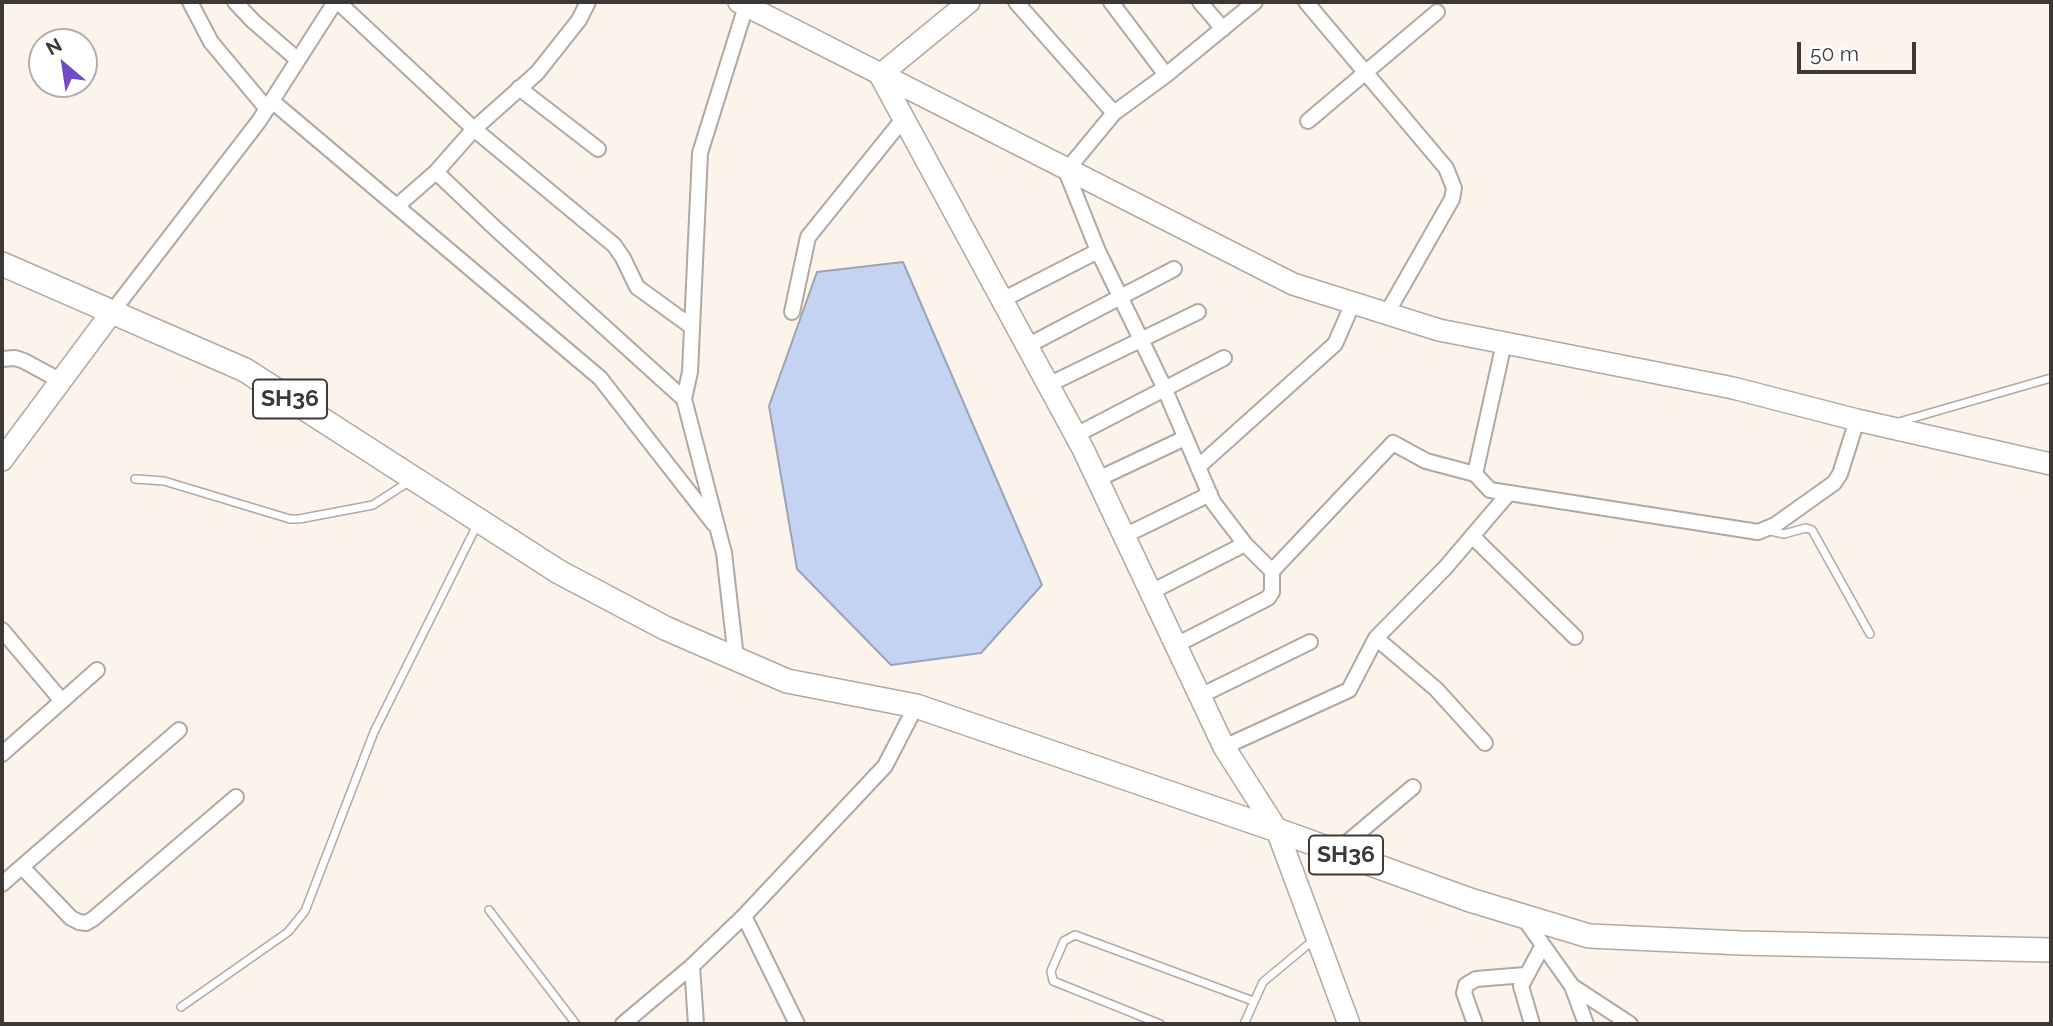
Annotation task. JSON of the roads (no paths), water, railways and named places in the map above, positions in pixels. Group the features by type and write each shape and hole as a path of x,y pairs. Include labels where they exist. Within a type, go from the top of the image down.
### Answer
{"main road":[{"path":"741,3 1293,284 1439,330 1733,388 1857,420 2051,464"},
{"path":"880,75 956,6"},
{"path":"880,75 1076,435 1224,747 1277,830 1349,1024"},
{"name":"SH36","path":"2,264 245,370 559,572 665,628 788,681 916,706 1337,851 1395,875 1589,936 2051,950"},
{"path":"2,460 112,312"}],"street":[{"path":"190,2 211,42 266,111 397,206 600,378 718,530"},
{"path":"236,2 253,21 298,60"},
{"path":"112,312 266,111 337,2 474,129 614,245 637,288 692,327"},
{"path":"1016,2 1114,113"},
{"path":"1111,2 1166,75"},
{"path":"1200,2 1223,29"},
{"path":"1255,2 1166,75 1114,113 1066,170 1098,251 1165,390 1210,494 1245,544 1272,571"},
{"path":"1306,2 1446,168 1454,188 1452,199 1387,313"},
{"path":"397,206 436,173 474,129 537,73 579,20 584,3"},
{"path":"736,659 724,553 684,399 690,372 700,153 741,3"},
{"path":"1308,121 1437,12"},
{"path":"519,89 598,149"},
{"path":"792,312 808,237 904,118"},
{"path":"436,173 684,399"},
{"path":"1002,300 1098,251"},
{"path":"1027,346 1174,269"},
{"path":"1198,467 1335,344 1353,303"},
{"path":"1048,385 1198,312"},
{"path":"1475,474 1504,342"},
{"path":"2,359 15,358 24,361 61,381"},
{"path":"1076,435 1224,358"},
{"path":"1176,645 1268,598 1272,592 1272,571 1393,443 1426,461 1475,474 1490,490 1758,532 1766,530 1834,483 1840,474 1857,420"},
{"path":"1098,479 1185,438"},
{"path":"1224,747 1349,690 1376,638 1445,568 1509,493"},
{"path":"1124,536 1210,494"},
{"path":"1472,537 1575,636"},
{"path":"1151,592 1245,544"},
{"path":"2,629 62,701"},
{"path":"1376,638 1436,690 1485,743"},
{"path":"1200,696 1310,642"},
{"path":"2,754 97,670"},
{"path":"623,1024 692,966 744,916 885,766 916,706"},
{"path":"2,884 179,730"},
{"path":"1337,851 1413,787"},
{"path":"22,867 71,918 86,923 236,797"},
{"path":"744,916 797,1024"},
{"path":"1522,916 1572,986 1586,1024"},
{"path":"1529,1023 1521,986 1543,945"},
{"path":"692,966 696,1024"},
{"path":"1475,1024 1464,993 1465,985 1476,979 1525,975"},
{"path":"1572,986 1630,1024"}],"lane":[{"path":"1885,426 2051,378"},
{"path":"135,479 164,481 290,519 373,505 412,479"},
{"path":"181,1007 288,932 305,911 374,732 479,522"},
{"path":"1766,530 1784,534 1805,528 1812,530 1870,634"},
{"path":"489,910 576,1024"},
{"path":"1160,1024 1054,981 1051,971 1064,941 1075,935 1253,1000"},
{"path":"1244,1024 1263,982 1316,937"}],"water":[{"path":"903,262 1042,585 981,653 891,665 797,569 769,406 817,272"}]}
